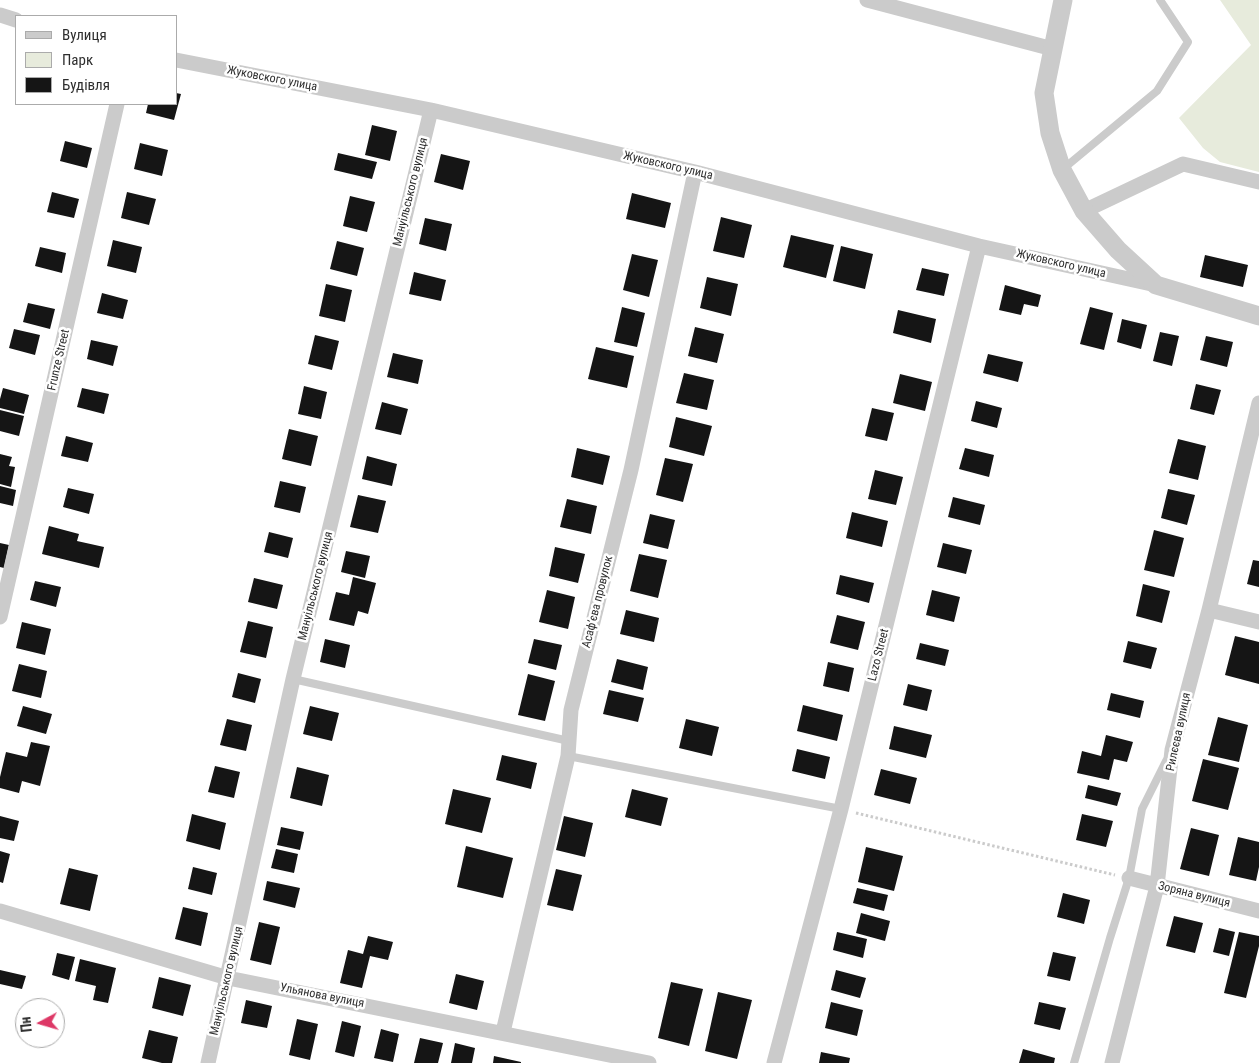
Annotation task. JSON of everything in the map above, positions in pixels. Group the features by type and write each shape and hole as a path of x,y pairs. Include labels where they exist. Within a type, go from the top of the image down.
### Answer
{"street":[{"path":"867,0 1053,49"},
{"path":"1063,0 1044,93 1050,133 1062,170 1084,211 1118,250 1156,286 1259,316"},
{"path":"0,15 15,20"},
{"name":"Жуковского улица","path":"178,60 431,110 695,172 979,246 1156,286"},
{"name":"Frunze Street","path":"0,617 117,105"},
{"name":"Мануільського вулиця","path":"208,1063 294,679 431,110"},
{"path":"1084,211 1183,164 1259,182"},
{"name":"Асаф’єва провулок","path":"502,1032 568,748 571,710 630,470 695,172"},
{"name":"Lazo Street","path":"774,1063 841,810 979,246"},
{"name":"Рилєєва вулиця","path":"1112,1063 1157,886 1172,750 1209,610 1259,403"},
{"path":"1209,610 1259,622"},
{"name":"Зоряна вулиця","path":"1129,878 1259,911"},
{"name":"Ульянова вулиця","path":"0,911 228,978 649,1063"}],"lane":[{"path":"1062,170 1157,91 1188,42 1160,0"},
{"path":"294,679 568,748 841,810"},
{"path":"1074,1063 1129,878 1142,808 1172,750"}],"path":[{"path":"841,810 1129,878"}],"green space":[{"path":"1220,0 1259,0 1259,172 1220,162 1203,148 1179,118 1251,45"}],"building":[{"path":"178,93 181,94 174,120 146,113 148,105 178,105"},
{"path":"372,125 397,131 390,161 365,155"},
{"path":"65,141 92,148 87,168 60,161"},
{"path":"140,143 168,150 162,176 134,169"},
{"path":"338,153 377,162 372,179 334,170"},
{"path":"441,154 470,161 463,190 434,182"},
{"path":"52,192 79,199 74,218 47,212"},
{"path":"127,192 156,199 149,225 121,218"},
{"path":"632,193 671,203 665,228 626,219"},
{"path":"350,196 375,202 367,232 343,226"},
{"path":"721,217 752,225 744,258 713,251"},
{"path":"425,218 452,224 446,251 419,244"},
{"path":"791,235 834,245 826,278 783,267"},
{"path":"113,240 142,247 136,273 107,266"},
{"path":"337,241 364,248 357,276 330,269"},
{"path":"841,246 873,254 865,289 833,281"},
{"path":"40,247 66,253 62,273 35,266"},
{"path":"632,254 658,260 649,297 623,290"},
{"path":"1205,255 1248,265 1243,287 1200,277"},
{"path":"922,268 949,274 944,296 916,290"},
{"path":"414,272 446,280 441,301 409,294"},
{"path":"707,277 738,284 731,316 700,308"},
{"path":"326,284 352,290 345,322 319,316"},
{"path":"1005,285 1041,295 1038,307 1024,304 1021,315 999,310"},
{"path":"102,293 128,300 123,319 97,313"},
{"path":"28,303 55,309 50,329 23,322"},
{"path":"622,307 645,313 637,347 614,342"},
{"path":"1090,307 1113,313 1104,350 1080,344"},
{"path":"898,310 936,319 931,343 893,333"},
{"path":"1122,319 1147,325 1141,349 1117,342"},
{"path":"695,327 724,334 717,363 688,356"},
{"path":"14,329 40,335 35,355 9,348"},
{"path":"1160,332 1179,336 1172,366 1153,361"},
{"path":"315,335 339,341 332,370 308,364"},
{"path":"1206,336 1233,342 1227,367 1200,360"},
{"path":"91,340 118,346 113,366 87,359"},
{"path":"596,347 634,356 627,388 588,379"},
{"path":"393,353 423,360 418,384 387,377"},
{"path":"988,354 1023,362 1018,382 983,373"},
{"path":"684,373 714,380 707,410 676,403"},
{"path":"900,374 932,382 925,411 893,403"},
{"path":"1196,384 1221,390 1214,415 1190,409"},
{"path":"304,386 327,392 321,419 298,414"},
{"path":"3,388 29,395 24,414 0,408"},
{"path":"82,388 109,394 104,414 77,407"},
{"path":"976,401 1002,408 997,428 971,421"},
{"path":"382,402 408,409 401,435 375,429"},
{"path":"872,408 894,413 887,441 865,436"},
{"path":"0,410 24,416 19,436 0,431"},
{"path":"676,417 712,426 704,456 669,447"},
{"path":"289,429 318,436 311,466 282,459"},
{"path":"66,436 93,443 88,462 61,456"},
{"path":"1178,439 1206,446 1198,480 1169,473"},
{"path":"577,448 610,456 603,485 571,477"},
{"path":"965,448 994,455 989,477 959,469"},
{"path":"0,454 12,457 9,466 15,467 11,487 0,484"},
{"path":"367,456 397,464 392,486 362,479"},
{"path":"665,458 693,464 683,502 656,495"},
{"path":"875,470 903,477 896,505 868,499"},
{"path":"280,481 306,487 300,513 274,507"},
{"path":"0,486 16,490 13,506 0,503"},
{"path":"68,488 94,494 89,514 63,507"},
{"path":"1168,489 1195,495 1187,525 1161,518"},
{"path":"358,495 386,501 378,533 350,527"},
{"path":"953,497 985,505 980,525 948,517"},
{"path":"567,499 597,506 591,534 560,527"},
{"path":"852,512 888,521 882,547 846,538"},
{"path":"650,514 675,520 668,549 643,543"},
{"path":"49,526 79,534 77,541 104,547 99,568 42,554"},
{"path":"1154,530 1184,538 1174,577 1144,570"},
{"path":"269,532 293,538 288,558 264,552"},
{"path":"0,543 9,545 4,568 0,567"},
{"path":"943,543 972,550 966,574 937,567"},
{"path":"555,547 585,554 578,583 549,576"},
{"path":"346,551 370,556 365,578 341,572"},
{"path":"639,554 667,560 658,598 630,591"},
{"path":"1253,560 1259,561 1259,587 1247,584"},
{"path":"840,575 874,583 869,603 836,594"},
{"path":"353,577 376,583 368,614 358,611 354,626 329,620 336,592 349,595"},
{"path":"254,578 283,585 277,609 248,602"},
{"path":"35,581 61,587 56,607 30,600"},
{"path":"1143,584 1170,591 1162,623 1136,616"},
{"path":"547,590 575,597 568,629 539,622"},
{"path":"932,590 960,597 954,622 926,615"},
{"path":"626,610 659,618 654,642 620,634"},
{"path":"837,615 865,622 858,650 830,643"},
{"path":"248,621 273,627 266,658 240,652"},
{"path":"22,622 51,629 45,655 16,648"},
{"path":"1235,636 1259,642 1259,684 1225,675"},
{"path":"325,639 350,645 345,668 320,662"},
{"path":"534,639 562,645 556,670 528,663"},
{"path":"1128,641 1157,648 1151,669 1123,662"},
{"path":"920,643 949,650 945,666 916,659"},
{"path":"617,659 648,667 643,690 611,682"},
{"path":"828,662 854,668 849,692 823,686"},
{"path":"19,664 47,671 41,698 12,691"},
{"path":"238,673 261,679 255,703 232,697"},
{"path":"528,674 555,681 545,721 518,715"},
{"path":"908,684 932,690 927,711 903,705"},
{"path":"609,690 644,698 638,722 603,714"},
{"path":"1111,693 1144,701 1140,718 1107,710"},
{"path":"803,705 843,715 837,741 797,731"},
{"path":"23,706 52,714 46,734 17,726"},
{"path":"310,706 339,713 332,741 303,734"},
{"path":"1218,717 1248,725 1239,762 1208,755"},
{"path":"227,719 252,725 246,751 220,745"},
{"path":"686,719 719,727 712,756 679,748"},
{"path":"894,726 932,735 926,758 889,749"},
{"path":"1106,735 1133,742 1127,762 1114,759 1109,780 1077,773 1082,751 1101,756"},
{"path":"31,742 50,746 40,786 22,781 19,793 0,788 0,777 6,752 27,757"},
{"path":"797,749 830,757 825,779 792,771"},
{"path":"502,755 537,763 531,789 496,780"},
{"path":"1203,759 1239,768 1228,810 1192,801"},
{"path":"215,766 240,772 234,798 208,792"},
{"path":"297,767 329,775 322,806 290,798"},
{"path":"881,769 917,778 910,804 874,795"},
{"path":"1088,785 1121,793 1117,806 1085,798"},
{"path":"453,789 491,798 482,833 445,824"},
{"path":"632,789 668,798 661,826 625,817"},
{"path":"192,814 226,823 220,850 186,841"},
{"path":"1082,814 1113,821 1106,847 1076,840"},
{"path":"0,816 19,821 14,841 0,838"},
{"path":"564,816 593,823 585,857 556,850"},
{"path":"281,827 304,832 300,850 277,845"},
{"path":"1191,828 1219,835 1209,876 1180,869"},
{"path":"1238,837 1259,842 1259,867 1256,881 1229,875"},
{"path":"466,846 513,858 503,898 457,887"},
{"path":"866,847 903,856 894,891 858,882"},
{"path":"276,849 298,854 294,873 271,868"},
{"path":"0,851 10,854 3,883 0,882"},
{"path":"193,867 217,873 212,895 188,889"},
{"path":"69,868 98,875 90,911 60,904"},
{"path":"556,869 582,875 573,911 547,905"},
{"path":"267,881 300,888 295,908 263,900"},
{"path":"857,888 888,895 884,911 853,903"},
{"path":"1063,893 1090,900 1084,924 1057,917"},
{"path":"183,907 208,913 201,946 175,939"},
{"path":"861,913 890,921 885,941 856,933"},
{"path":"1174,916 1203,923 1195,953 1166,946"},
{"path":"259,922 280,927 271,965 250,960"},
{"path":"1219,928 1235,932 1229,956 1213,952"},
{"path":"837,932 867,939 863,958 833,950"},
{"path":"1239,932 1259,936 1259,946 1246,998 1224,993"},
{"path":"368,936 393,942 388,960 370,956 362,988 340,983 348,950 363,954"},
{"path":"1053,952 1076,957 1070,981 1047,976"},
{"path":"57,953 75,957 69,980 52,975"},
{"path":"80,959 116,968 108,1003 93,1000 96,986 75,981"},
{"path":"0,970 26,976 22,989 0,984"},
{"path":"836,970 866,978 860,998 831,990"},
{"path":"456,974 484,981 477,1010 449,1003"},
{"path":"159,977 191,985 183,1016 152,1008"},
{"path":"671,982 703,989 689,1046 658,1038"},
{"path":"718,992 752,1000 737,1059 705,1051"},
{"path":"246,1000 272,1006 267,1028 241,1023"},
{"path":"831,1002 863,1010 857,1036 825,1028"},
{"path":"1039,1002 1066,1008 1060,1030 1034,1024"},
{"path":"297,1019 318,1024 310,1060 289,1055"},
{"path":"342,1021 361,1026 354,1057 335,1052"},
{"path":"381,1029 399,1034 393,1062 374,1058"},
{"path":"149,1030 178,1037 172,1063 162,1063 142,1058"},
{"path":"420,1038 443,1043 438,1063 414,1063"},
{"path":"455,1043 475,1048 472,1063 451,1063"},
{"path":"1023,1049 1055,1058 1054,1063 1019,1063"},
{"path":"821,1052 850,1058 849,1063 819,1063"},
{"path":"494,1056 521,1062 521,1063 493,1063"}]}
